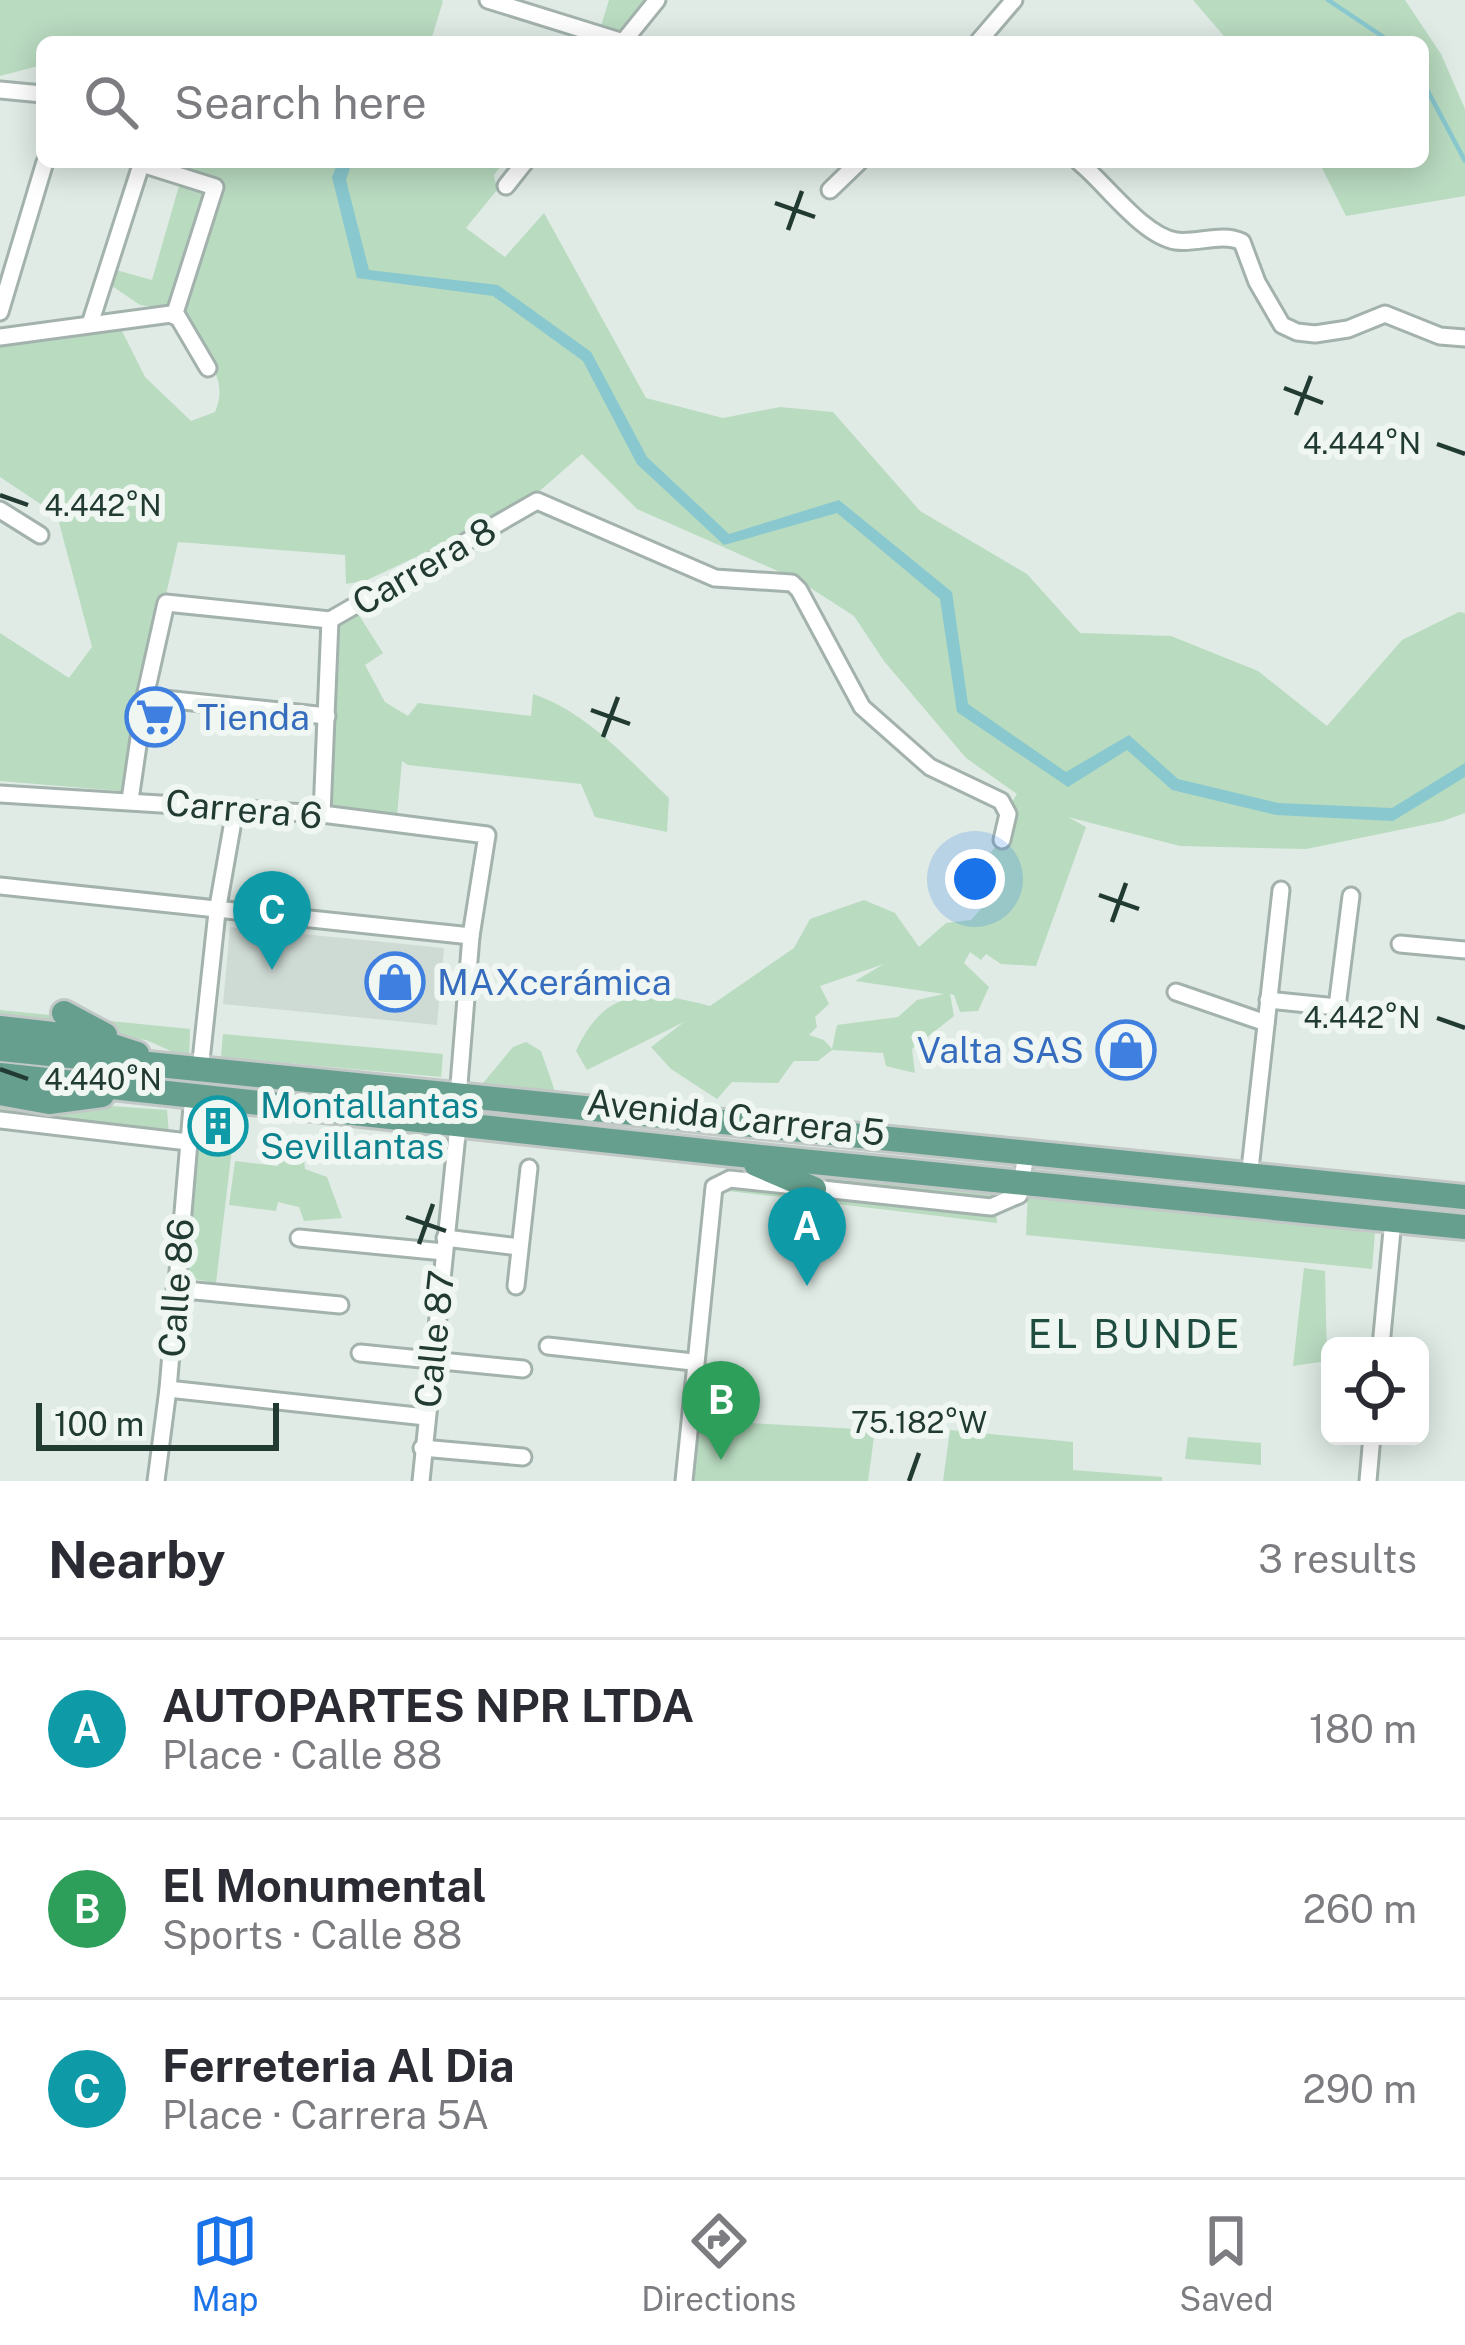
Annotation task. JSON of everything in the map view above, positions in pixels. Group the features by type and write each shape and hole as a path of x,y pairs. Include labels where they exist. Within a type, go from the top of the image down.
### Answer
{"main road":[{"path":"64,1013 121,1048"},
{"name":"Avenida Carrera 5","path":"0,1028 88,1038 196,1083 458,1125 1465,1227"},
{"name":"Avenida Carrera 5","path":"0,1049 160,1066"},
{"name":"Avenida Carrera 5","path":"0,1075 128,1088 196,1083 458,1096 1465,1197"},
{"path":"0,1093 49,1102 128,1088"},
{"path":"732,1154 814,1189"}],"street":[{"path":"488,0 523,5 607,36"},
{"path":"628,36 657,0"},
{"path":"983,36 1014,0"},
{"path":"0,90 36,93"},
{"path":"0,312 43,168"},
{"path":"90,324 140,168"},
{"path":"157,168 215,187 174,316"},
{"path":"506,186 520,168"},
{"path":"830,190 853,168"},
{"path":"1085,168 1158,236 1176,241 1231,236 1242,242 1257,282 1282,325 1297,332 1348,329 1385,314 1440,336 1465,338"},
{"path":"0,337 174,316"},
{"path":"174,316 208,368"},
{"name":"Carrera 8","path":"145,697 166,603 330,620 536,501 715,578 791,583 862,707 930,767 1001,801 1008,814 1002,840"},
{"path":"0,510 40,535"},
{"path":"322,814 330,620"},
{"path":"130,800 145,697 327,716"},
{"name":"Carrera 6","path":"0,794 322,814 487,836 471,936"},
{"name":"Calle 86","path":"156,1481 188,1142 235,810"},
{"path":"0,886 471,936 458,1096"},
{"path":"1250,1178 1281,890"},
{"path":"1268,1000 1337,1007 1351,896"},
{"path":"1400,944 1465,950"},
{"path":"1176,992 1266,1024"},
{"path":"0,1120 188,1142"},
{"name":"Calle 87","path":"421,1481 458,1125"},
{"path":"684,1481 693,1362 718,1182 730,1179 991,1207 1019,1195 1026,1155"},
{"path":"516,1286 529,1168"},
{"path":"1382,1337 1393,1220"},
{"path":"299,1238 519,1247"},
{"path":"175,1289 340,1305"},
{"path":"548,1346 693,1362"},
{"path":"360,1353 523,1369"},
{"path":"168,1389 426,1417"},
{"path":"1368,1481 1371,1445"},
{"path":"422,1448 523,1457"}],"shaded area":[{"path":"230,927 444,948 437,1025 223,1004"}],"green space":[{"path":"0,0 443,1 432,36 36,36 36,67 0,76"},
{"path":"609,0 648,2 619,32 601,26"},
{"path":"1193,0 1405,0 1429,36 1224,36"},
{"path":"1429,36 1465,109 1465,196 1346,216 1322,168 1429,168"},
{"path":"172,168 499,168 494,175 497,190 466,228 505,257 544,213 646,398 723,418 780,407 833,412 920,511 1027,574 1080,633 1171,636 1258,671 1327,726 1402,640 1465,613 1465,813 1306,849 1180,846 1068,817 1086,827 1036,966 1001,964 986,954 981,960 970,952 964,963 989,987 978,1011 960,1012 950,994 954,1016 912,1049 915,1073 886,1066 883,1053 832,1050 818,1061 794,1061 778,1083 732,1082 717,1099 671,1069 651,1047 684,1022 587,1070 576,1051 588,1029 615,1004 649,996 710,1006 794,948 810,919 864,900 895,913 919,947 946,923 971,920 996,892 977,868 998,844 1004,814 1017,794 966,758 884,661 854,616 798,580 637,509 582,454 520,508 367,580 346,584 345,555 178,542 121,791 0,781 0,633 69,678 92,647 57,515 0,477 0,346 122,331 145,377 191,421 215,412 217,377 184,329 185,311 140,305 112,286 116,270 152,280 183,172","holes":["884,964 855,981 944,994 917,1000 898,1017 837,1025 832,1049 809,1035 817,1027 815,1017 829,1004 820,986"]},
{"path":"355,609 383,653 365,665 385,702 408,716 418,703 531,716 533,694 553,702 606,738 669,798 667,832 595,817 581,784 402,761 397,816 327,805 336,620"},
{"path":"0,1010 190,1029 189,1059 146,1040 0,1021"},
{"path":"223,1034 443,1054 441,1077 221,1057"},
{"path":"526,1042 541,1051 558,1100 479,1088 513,1047"},
{"path":"0,1098 167,1110 169,1134 0,1113"},
{"path":"194,1135 233,1140 216,1283 183,1277"},
{"path":"284,1145 303,1149 305,1169 327,1177 342,1218 304,1221 299,1207 278,1202 276,1211 229,1205 235,1161 278,1166"},
{"path":"726,1164 995,1187 997,1223 728,1191"},
{"path":"1028,1189 1375,1233 1372,1269 1026,1235"},
{"path":"1304,1268 1325,1271 1326,1337 1321,1337 1321,1362 1293,1366"},
{"path":"697,1420 875,1430 868,1481 693,1481"},
{"path":"950,1430 1073,1442 1073,1470 1162,1477 1162,1481 943,1481"},
{"path":"1188,1437 1261,1443 1261,1465 1185,1459"}],"water":[{"path":"336,168 350,168 346,180 369,270 498,285 591,352 647,457 729,534 839,500 952,592 968,704 1066,772 1129,735 1178,779 1278,803 1392,808 1465,763 1465,777 1393,821 1276,815 1172,790 1127,750 1068,787 957,712 940,599 837,513 724,545 637,464 583,361 493,296 357,278 332,177"}],"waterway":[{"path":"1328,0 1382,36"},
{"path":"1429,93 1465,161"}],"place":[{"name":"Tienda","path":"155,717"},
{"name":"Ferreteria Al Dia","path":"272,970"},
{"name":"MAXcerámica","path":"395,982"},
{"name":"Valta SAS","path":"1126,1050"},
{"name":"Montallantas Sevillantas","path":"218,1126"},
{"name":"AUTOPARTES NPR LTDA","path":"807,1286"},
{"name":"El Monumental","path":"721,1460"}],"district":[{"name":"EL BUNDE","path":"1135,1334"}]}
